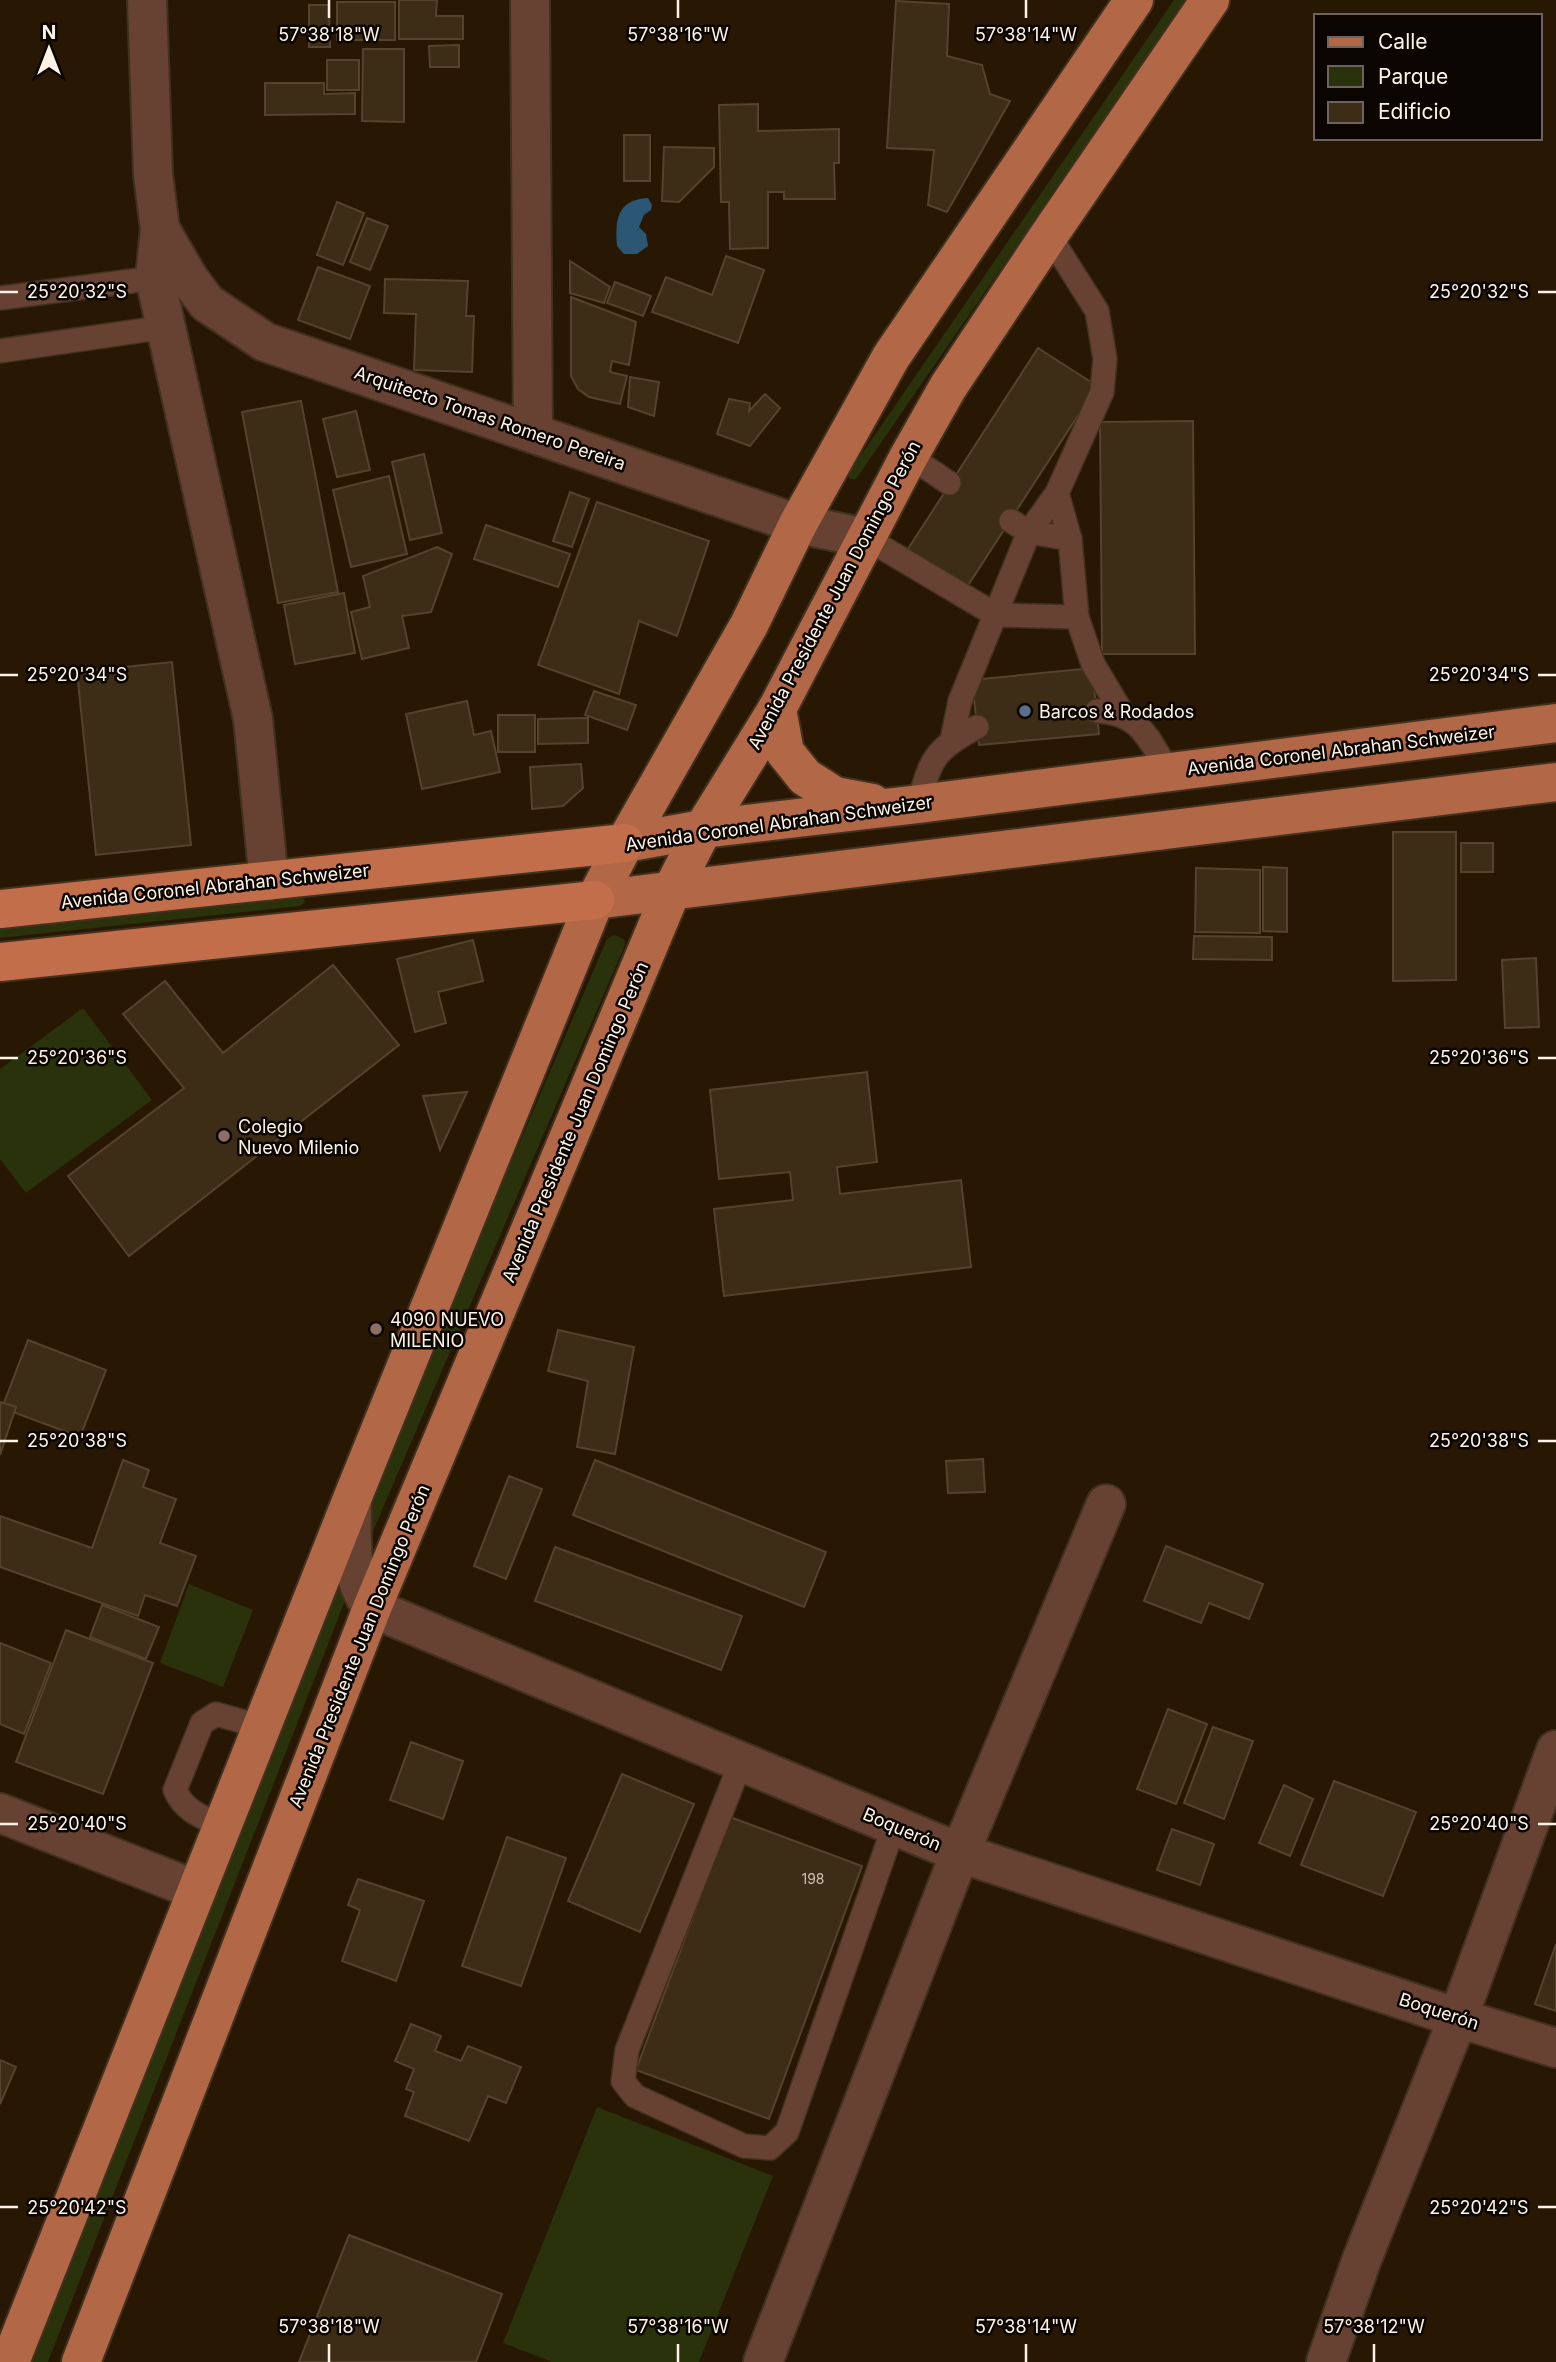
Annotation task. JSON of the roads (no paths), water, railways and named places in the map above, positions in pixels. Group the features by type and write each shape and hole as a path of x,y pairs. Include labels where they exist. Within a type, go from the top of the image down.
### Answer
{"highway":[{"name":"Avenida Coronel Abrahan Schweizer","path":"0,909 625,843"},
{"path":"0,962 595,900"}],"main road":[{"name":"Avenida Presidente Juan Domingo Perón","path":"81,2362 372,1608 673,890 703,829 776,709 948,387 1048,235 1210,0"},
{"path":"10,2362 352,1499 595,900 749,625 799,524 891,357 1127,10 1164,64"},
{"path":"776,709 785,752 805,777 835,796 907,805"},
{"name":"Avenida Coronel Abrahan Schweizer","path":"625,843 703,829 1556,723"},
{"path":"595,900 1556,782"}],"street":[{"name":"Arquitecto Tomas Romero Pereira","path":"147,0 153,174 160,229 155,278 253,719 269,881"},
{"path":"530,0 533,433"},
{"name":"Arquitecto Tomas Romero Pereira","path":"160,229 189,279 208,303 265,342 799,524 866,538"},
{"path":"352,1499 352,1565 360,1592 372,1608"},
{"path":"763,2362 960,1853 1106,1504"},
{"name":"Boquerón","path":"372,1608 960,1853 1556,2048"},
{"path":"1326,2362 1362,2259 1458,2018 1556,1750"},
{"path":"0,1813 196,1889"}],"lane":[{"path":"952,740 960,701 996,615 1020,526 1057,493 1102,392 1105,359 1097,311 1048,235"},
{"path":"0,298 155,278"},
{"path":"0,351 166,327"},
{"path":"909,456 950,483"},
{"path":"1057,493 1070,538 1077,617 1093,664 1124,716"},
{"path":"1020,526 1070,538"},
{"path":"866,538 996,615 1077,617"},
{"path":"1097,711 1111,712 1136,722 1169,772"},
{"path":"907,805 938,754 952,740 977,727"},
{"path":"222,1826 186,1809 175,1790 190,1749 202,1723 216,1714 262,1727"},
{"path":"741,1762 627,2050 623,2081 635,2096 744,2146 770,2148 787,2132 894,1826"}],"water":[{"path":"648,198 652,205 651,210 644,215 639,227 646,234 648,246 637,254 624,254 617,246 620,213 630,203"}],"place":[{"name":"Barcos & Rodados","path":"1025,711"},
{"name":"Colegio Nuevo Milenio","path":"224,1136"},
{"name":"4090 NUEVO MILENIO","path":"376,1329"}]}
